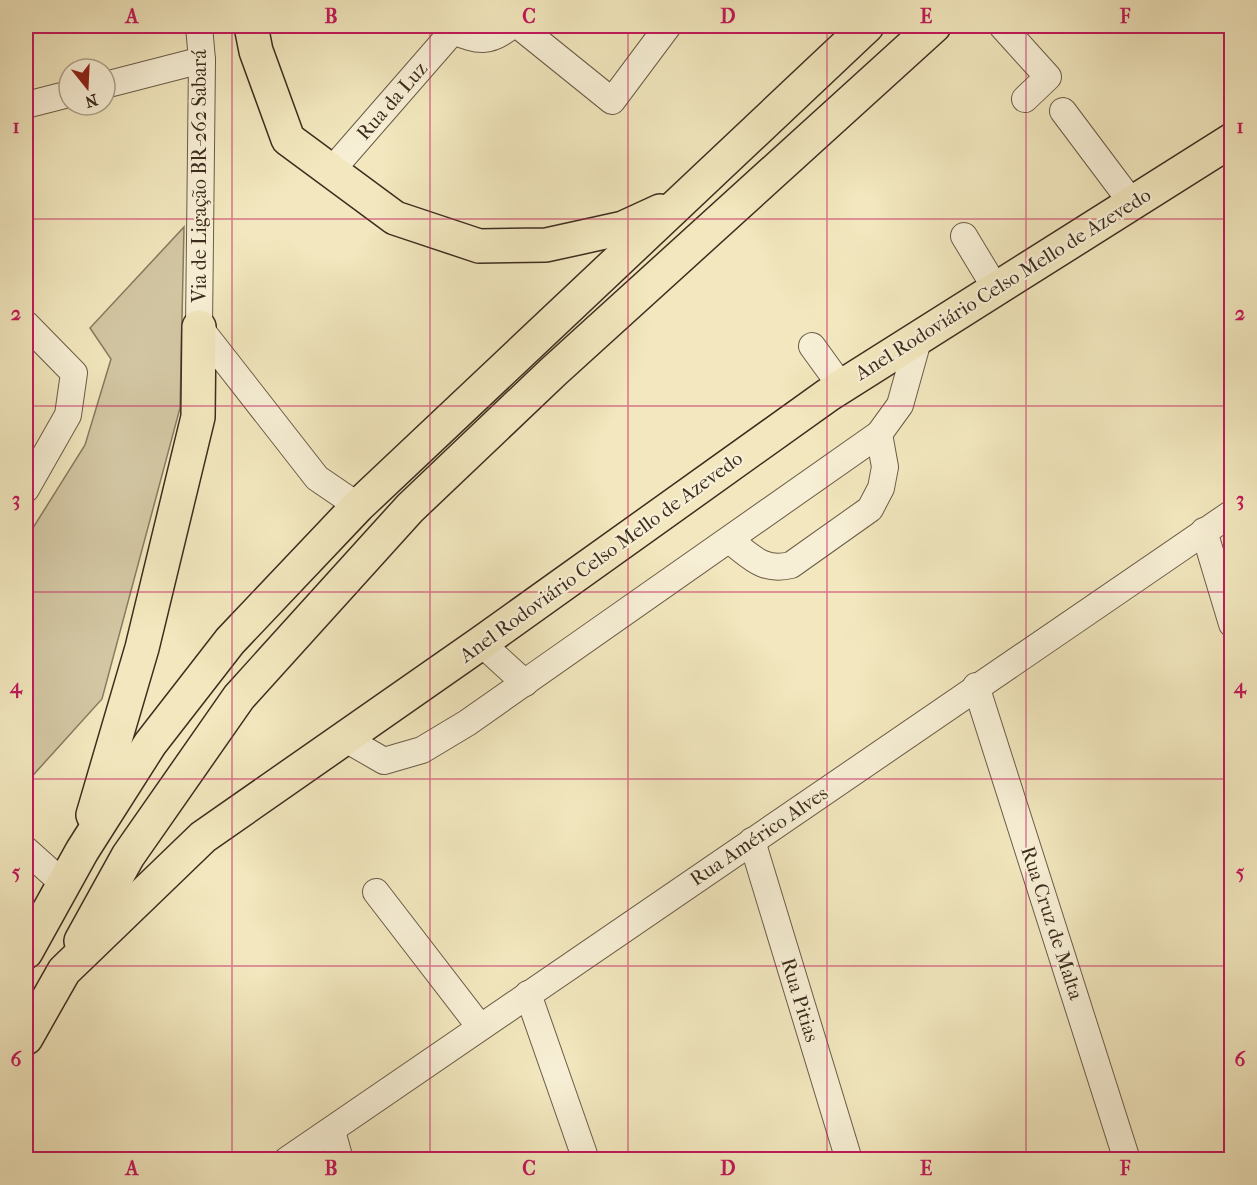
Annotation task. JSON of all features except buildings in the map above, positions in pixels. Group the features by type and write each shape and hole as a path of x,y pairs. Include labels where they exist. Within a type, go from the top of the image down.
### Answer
{"highway":[{"path":"251,26 255,51 288,139 394,218 479,246 546,245 623,228 683,200"},
{"path":"26,952 82,851 150,744 230,641 358,506 867,26"},
{"path":"64,971 128,856 239,697 410,508 553,372 934,26"},
{"name":"Anel Rodoviário Celso Mello de Azevedo","path":"26,1038 64,971 203,837 482,644 841,386 1232,140"},
{"path":"82,851 142,648 198,417 199,327"}],"street":[{"name":"Via de Ligação BR-262 Sabará","path":"199,26 202,60 199,327"},
{"name":"Rua da Luz","path":"331,171 453,31 472,39 486,40 499,36 511,26"},
{"path":"519,26 612,101 668,26"},
{"path":"1002,26 1048,76 1025,99"},
{"path":"117,82 202,60"},
{"path":"26,105 57,97"},
{"path":"1063,111 1132,203"},
{"path":"964,236 996,289"},
{"path":"26,324 74,373 68,415 26,489"},
{"path":"199,327 317,478 358,506"},
{"path":"344,738 384,761 422,750 467,723 525,683 879,434 900,405 919,337"},
{"path":"812,346 841,386"},
{"path":"729,540 766,567 779,568 791,565 862,516 870,509 882,488 885,467 879,434"},
{"name":"Rua Américo Alves","path":"287,1160 976,686 1232,513"},
{"path":"1204,531 1232,624"},
{"path":"482,644 525,683"},
{"name":"Rua Cruz de Malta","path":"976,686 1127,1160"},
{"name":"Rua Pitias","path":"752,841 849,1160"},
{"path":"26,850 64,884"},
{"path":"376,892 480,1027"},
{"path":"528,994 586,1160"},
{"path":"332,1131 340,1160"}],"shaded area":[{"path":"184,227 180,408 102,699 26,783 26,539 85,445 111,359 90,328"}]}
